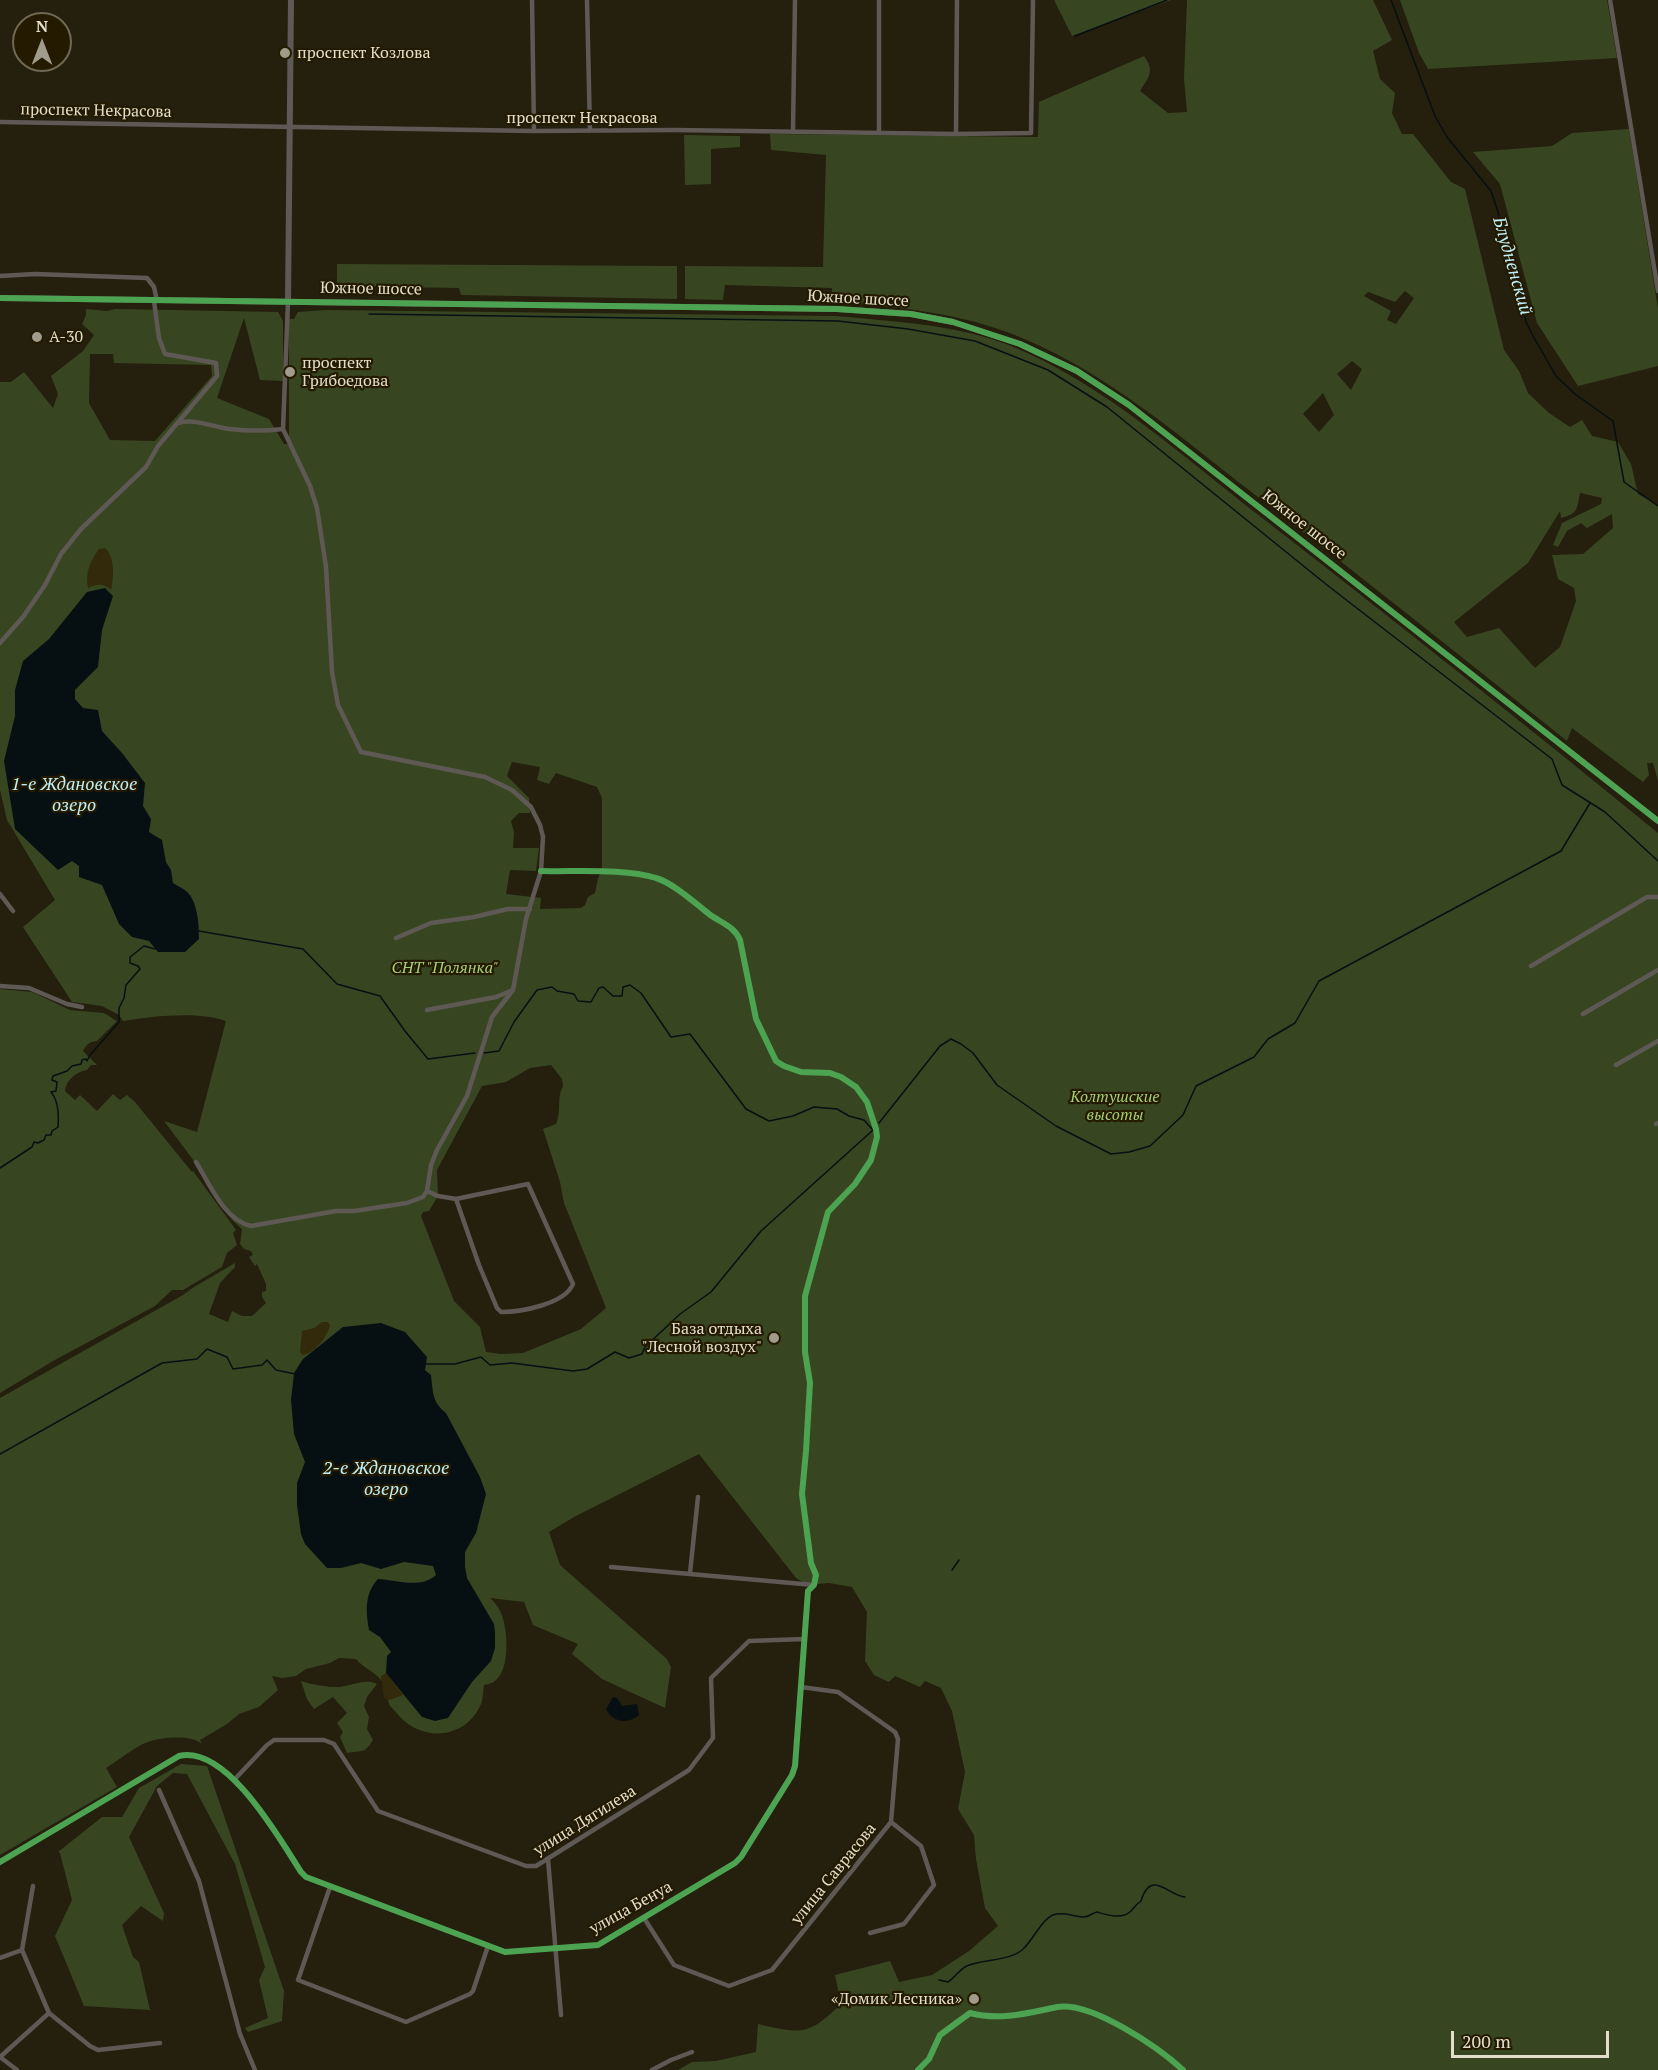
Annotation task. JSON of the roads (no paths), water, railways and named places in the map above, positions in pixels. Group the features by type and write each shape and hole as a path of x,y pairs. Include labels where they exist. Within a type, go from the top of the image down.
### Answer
{"street":[{"path":"196,1162 226,1210 244,1225 250,1226 336,1211 407,1203 423,1197 427,1191 431,1165 437,1150 467,1096 492,1017 513,990 526,919 541,871 543,837 540,825 531,807 512,789 485,777 362,752 338,705 332,672 326,567 317,508 310,486 283,429 288,302 291,0"},
{"path":"532,0 534,131"},
{"path":"587,0 590,131"},
{"path":"793,130 795,0"},
{"path":"879,0 879,133"},
{"path":"956,134 957,0"},
{"name":"проспект Некрасова","path":"0,122 288,125 534,131 793,130 956,134 1030,133 1033,0"},
{"path":"1610,0 1658,291"},
{"path":"0,276 35,274 147,278 154,287 159,338 165,354 216,363 217,376 158,446 146,467 81,529 61,554 45,585 23,617 0,643"},
{"name":"Южное шоссе","path":"0,298 837,309 911,314 953,322 1020,344 1077,372 1129,405 1658,821"},
{"path":"178,423 188,420 228,429 283,429"},
{"path":"541,871 622,873 658,878 732,928 737,932 740,940 756,1019 776,1061 801,1072 830,1073 856,1087 870,1109 877,1137 871,1160 855,1184 828,1212 805,1296 805,1352 810,1383 802,1494 812,1563 816,1575 814,1585 611,1567"},
{"path":"0,894 13,911"},
{"path":"1532,966 1647,897 1658,897"},
{"path":"396,938 431,923 508,909 530,909"},
{"path":"1583,1014 1658,970"},
{"path":"0,986 29,988 67,1004 82,1007"},
{"path":"427,1010 496,997 513,990"},
{"path":"1616,1065 1658,1041"},
{"path":"427,1191 438,1196 456,1199 528,1184 573,1284 571,1290 543,1306 501,1312 497,1308 479,1265 456,1199"},
{"path":"690,1573 698,1497"},
{"name":"улица Бенуа","path":"0,1862 179,1756 190,1754 208,1760 234,1780 256,1803 306,1877 505,1952 598,1945 735,1863 792,1775 795,1766 808,1591 814,1585"},
{"name":"улица Дягилева","path":"234,1780 274,1740 324,1740 334,1744 378,1811 526,1866 536,1866 689,1770 713,1738 711,1678 745,1644 755,1640 804,1639"},
{"name":"улица Саврасова","path":"644,1918 674,1965 729,1986 772,1970 891,1822 898,1739 895,1732 838,1692 801,1688"},
{"path":"159,1790 199,1881 240,2034 255,2070"},
{"path":"870,1933 904,1924 934,1885 921,1846 891,1822"},
{"path":"548,1859 561,2015"},
{"path":"33,1886 22,1950 49,2013 98,2050 160,2043"},
{"path":"330,1887 298,1980 406,2022 470,1994 488,1946"},
{"path":"0,1958 22,1950"},
{"path":"17,2070 0,2057 49,2013"},
{"path":"652,2070 692,2052"}],"water":[{"name":"1-е Ждановское озеро","path":"105,588 113,596 102,630 98,667 75,690 75,699 83,708 98,710 102,731 145,783 143,806 151,819 149,832 162,840 173,883 190,895 197,914 199,939 185,952 158,952 149,941 132,937 119,924 102,885 79,877 79,866 72,861 58,870 15,829 4,761 15,716 15,690 23,661 49,639 87,592"},
{"name":"2-е Ждановское озеро","path":"381,1323 405,1332 427,1357 425,1370 431,1375 436,1401 446,1413 480,1477 486,1494 476,1533 465,1552 465,1567 467,1578 494,1624 495,1648 491,1661 472,1682 448,1718 435,1721 422,1717 386,1673 387,1656 391,1652 380,1637 369,1630 367,1610 370,1591 378,1579 408,1583 423,1582 436,1575 433,1566 404,1562 381,1569 361,1563 341,1568 327,1568 305,1544 301,1534 297,1505 297,1483 305,1462 294,1434 291,1400 294,1373 303,1359 343,1327"},
{"path":"613,1697 617,1698 622,1706 637,1704 639,1715 625,1721 612,1717 606,1709"}],"waterway":[{"path":"1075,36 1167,0"},
{"name":"Блудненский","path":"1391,0 1435,116 1447,137 1491,191 1498,212 1512,279 1533,336 1556,376 1575,394 1613,421 1624,482 1658,506"},
{"path":"369,314 838,321 908,329 975,341 1048,370 1107,407 1327,585 1552,759 1562,785 1605,812 1658,861"},
{"path":"879,1123 940,1046 951,1039 973,1053 997,1085 1056,1126 1111,1154 1150,1146 1183,1115 1196,1086 1254,1057 1268,1039 1295,1023 1319,981 1561,851 1590,803"},
{"path":"199,931 303,949 337,984 380,996 428,1059 475,1053"},
{"path":"0,1168 32,1147 34,1142 44,1140 46,1135 51,1135 52,1131 58,1127 57,1104 51,1092 56,1091 57,1082 52,1080 53,1076 81,1064 82,1060 87,1061 119,1022 119,1008 124,998 126,985 140,969 130,963 130,957 144,946 155,949"},
{"path":"484,1053 499,1051 514,1022 537,990 552,987 557,991 574,994 578,1001 591,1002 599,988 603,987 613,996 622,996 623,987 630,985 641,993 671,1037 690,1034 746,1109 769,1121 793,1116 814,1107 837,1109 849,1116 864,1120 872,1129"},
{"path":"426,1364 455,1364 481,1357 490,1365 512,1363 573,1371 587,1369 615,1352 629,1358 642,1354 645,1347 680,1314 711,1292 761,1231 873,1130"},
{"path":"0,1454 162,1363 197,1359 207,1349 227,1357 233,1369 262,1365 267,1360 276,1370 295,1374"},
{"path":"952,1570 959,1560"},
{"path":"939,1980 948,1982 969,1965 1016,1954 1053,1915 1084,1917 1097,1912 1114,1916 1127,1914 1141,1901 1145,1891 1155,1885 1185,1897"}],"place":[{"name":"проспект Козлова","path":"285,53"},
{"name":"А-30","path":"37,337"},
{"name":"проспект Грибоедова","path":"290,372"},
{"name":"База отдыха \"Лесной воздух\"","path":"774,1338"},
{"name":"«Домик Лесника»","path":"974,1999"}],"park label":[{"name":"СНТ \"Полянка\"","path":"445,968"},
{"name":"Колтушские высоты","path":"1115,1106"}]}
